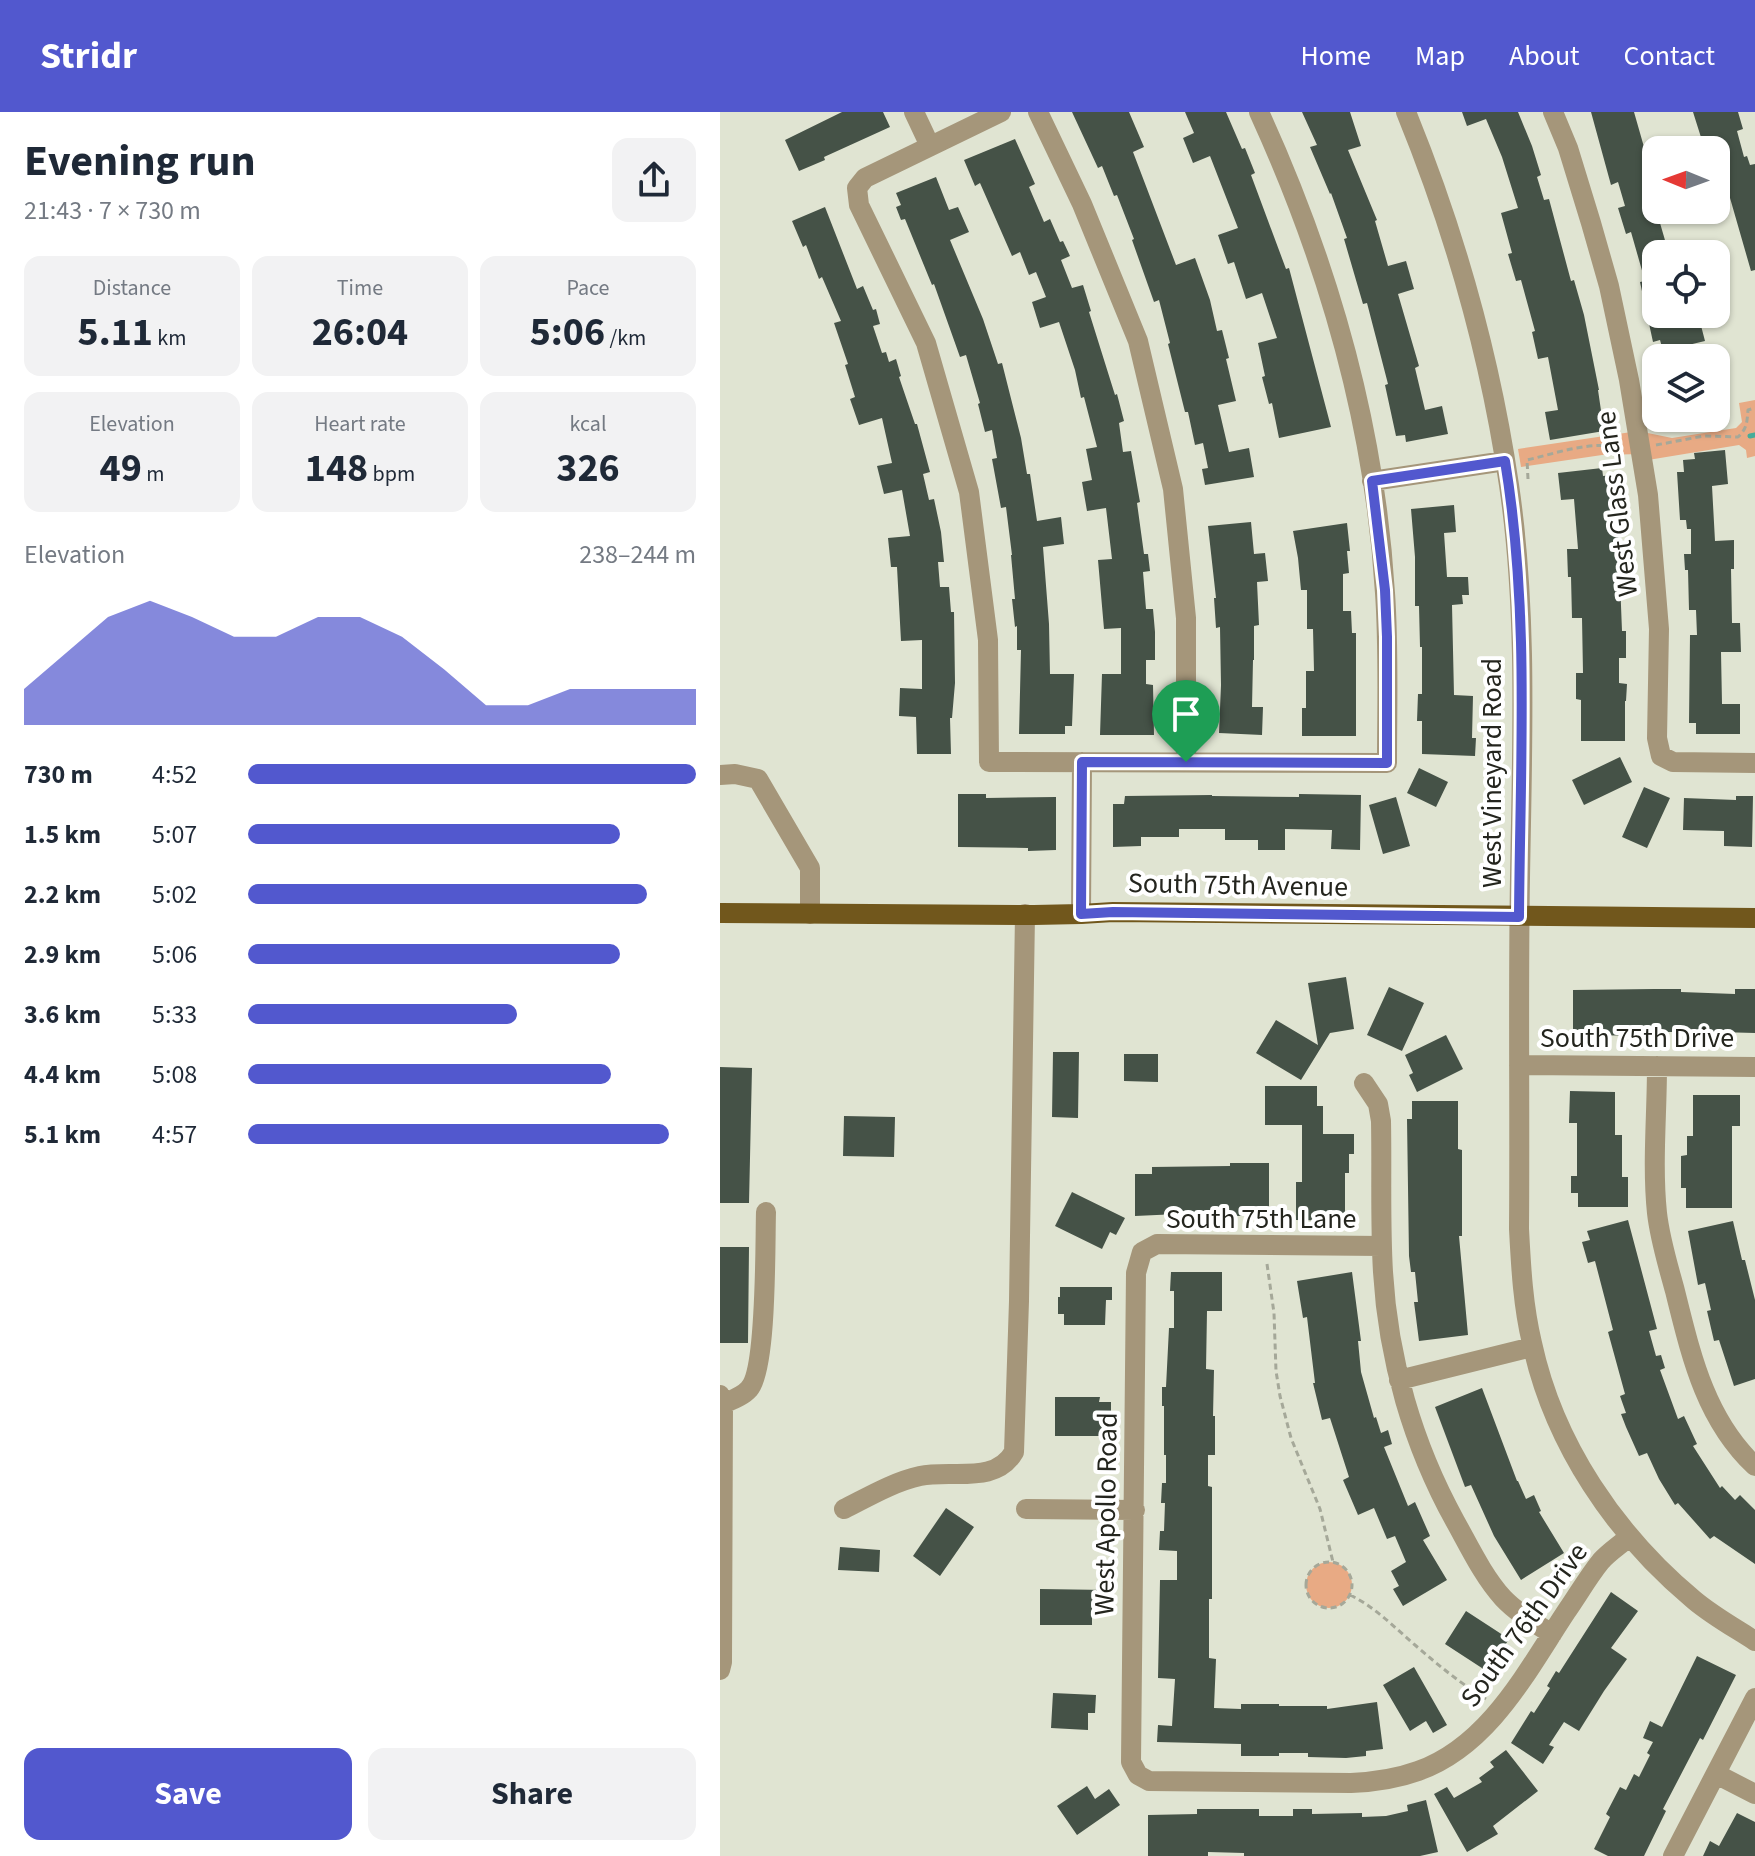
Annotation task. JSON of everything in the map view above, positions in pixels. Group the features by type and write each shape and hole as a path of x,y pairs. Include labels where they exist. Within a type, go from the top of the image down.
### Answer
{"main road":[{"name":"South 75th Avenue","path":"720,913 1113,912 1755,918"}],"street":[{"path":"914,112 930,146"},
{"path":"1001,112 865,178 857,188 859,205 926,343 969,492 988,640 989,762 1387,763 1385,590 1361,419 1324,279 1288,175 1259,112"},
{"path":"1038,112 1082,204 1138,341 1173,489 1186,618 1186,762"},
{"name":"West Vineyard Road","path":"1406,112 1451,232 1469,294 1492,392 1514,532 1521,633 1519,1229 1524,1302 1532,1347 1567,1442"},
{"name":"West Glass Lane","path":"1553,112 1568,148 1609,286 1634,406 1648,495 1659,629 1657,738 1661,756 1673,762 1755,763"},
{"path":"1372,481 1505,461"},
{"path":"1081,914 1082,762"},
{"path":"720,775 735,774 758,779 810,868 810,914"},
{"path":"844,1509 922,1475 986,1472 1000,1468 1014,1452 1025,914"},
{"name":"South 75th Drive","path":"1519,1065 1755,1067"},
{"path":"1657,1066 1656,1191 1661,1237 1697,1374 1708,1401 1726,1431 1755,1466"},
{"path":"1364,1083 1378,1104 1381,1121 1382,1246 1389,1327 1399,1380 1414,1430 1447,1505 1490,1581 1513,1607 1552,1634"},
{"path":"720,1670 721,1399 740,1396 751,1388 758,1372 766,1212"},
{"name":"South 75th Lane","path":"1142,1252 1157,1244 1382,1246"},
{"name":"West Apollo Road","path":"1138,1775 1131,1762 1136,1273 1142,1252"},
{"path":"1399,1380 1532,1347"},
{"name":"South 76th Drive","path":"1567,1442 1604,1505 1660,1570 1697,1603 1755,1641"},
{"path":"1026,1509 1135,1510"},
{"name":"South 76th Drive","path":"1138,1775 1149,1781 1375,1781 1419,1771 1438,1762 1478,1733 1500,1710 1602,1560 1629,1537"},
{"path":"1673,1856 1755,1698"},
{"path":"1716,1774 1755,1794"}],"path":[{"path":"1267,1246 1280,1396 1291,1438 1320,1509 1333,1562"},
{"path":"1333,1562 1348,1573 1350,1595 1339,1606 1324,1608 1307,1594 1306,1579 1322,1563 1333,1562"},
{"path":"1350,1595 1385,1618 1453,1678 1500,1710"}],"shaded area":[{"path":"1755,400 1755,456 1747,458 1746,450 1739,445 1642,461 1640,454 1602,455 1521,467 1518,449 1638,431 1672,438 1730,432 1742,422 1739,403"},
{"path":"1329,1562 1345,1569 1352,1585 1345,1601 1329,1608 1313,1601 1306,1585 1313,1569"}],"building":[{"path":"842,112 883,112 890,127 799,171 785,140"},
{"path":"1072,112 1129,112 1144,147 1133,152 1176,265 1195,258 1217,331 1222,330 1236,401 1218,405 1229,452 1249,448 1254,477 1205,485 1202,469 1208,468 1203,443 1195,445 1159,300 1154,302 1117,195 1114,196 1102,166 1098,168"},
{"path":"1185,112 1226,112 1242,149 1245,148 1255,173 1251,175 1286,269 1289,268 1331,427 1279,438 1272,403 1269,404 1262,377 1265,376 1258,343 1277,338 1262,293 1246,299 1234,262 1228,264 1218,235 1238,228 1210,156 1193,163 1183,138 1194,133"},
{"path":"1302,112 1350,112 1361,146 1348,150 1377,220 1388,266 1406,261 1414,289 1398,294 1419,366 1415,368 1425,410 1442,406 1448,434 1406,442 1405,435 1396,436 1385,385 1388,384 1367,303 1363,304 1344,239 1347,238 1310,147 1317,145"},
{"path":"1462,112 1518,112 1532,146 1541,175 1537,177 1544,200 1549,199 1571,281 1574,280 1584,315 1604,431 1550,440 1545,412 1558,410 1548,357 1538,359 1532,332 1535,331 1521,280 1516,281 1508,254 1512,253 1501,213 1518,208 1486,119 1467,126"},
{"path":"1591,112 1634,112 1642,140 1642,224 1660,224 1665,240 1642,240 1642,270 1631,232 1626,234 1618,208 1625,206 1618,182 1611,185"},
{"path":"1693,112 1738,112 1743,129 1737,131 1744,157 1747,156 1750,165 1755,164 1755,270 1751,271 1730,198 1730,136 1701,136"},
{"path":"1015,139 1035,184 1029,187 1044,222 1050,219 1070,256 1061,260 1072,288 1083,285 1124,421 1119,423 1123,452 1131,451 1140,502 1137,503 1144,554 1148,554 1150,571 1143,572 1146,609 1153,609 1155,632 1155,660 1146,660 1146,684 1153,685 1154,735 1100,735 1102,674 1121,674 1121,628 1104,629 1098,560 1112,559 1106,508 1087,511 1082,482 1092,480 1086,449 1097,447 1059,322 1040,328 1032,302 1046,297 1036,272 1029,275 1020,252 1012,256 980,183 975,186 964,160"},
{"path":"936,177 949,210 958,207 969,232 950,240 998,364 1002,363 1027,474 1030,474 1037,521 1061,517 1064,544 1043,547 1050,674 1074,674 1072,726 1065,726 1065,734 1019,734 1021,650 1017,650 1012,555 1006,507 1001,508 992,459 997,458 992,430 985,432 966,355 960,357 934,284 905,219 901,220 896,207 901,205 896,193"},
{"path":"825,207 857,289 863,286 873,310 876,309 880,324 873,326 882,353 886,352 889,362 896,359 930,472 923,474 929,500 934,499 941,532 944,562 938,562 940,587 949,587 951,612 954,612 955,683 950,718 951,754 917,754 916,717 899,716 900,688 922,689 922,640 901,641 897,567 891,567 888,538 910,536 902,490 884,494 877,466 892,463 882,418 859,425 850,399 855,397 845,365 848,364 834,323 841,321 792,221"},
{"path":"1650,328 1702,328 1705,341 1692,344 1653,342"},
{"path":"1725,450 1728,484 1712,486 1715,541 1734,540 1732,623 1740,623 1741,652 1721,652 1722,704 1740,704 1740,734 1696,734 1696,723 1689,723 1690,635 1697,635 1696,610 1689,610 1688,570 1685,570 1684,554 1691,554 1691,529 1687,529 1686,520 1680,520 1677,472 1684,472 1683,460 1695,459 1694,453"},
{"path":"1602,468 1603,476 1612,475 1617,504 1622,631 1626,631 1626,658 1619,658 1619,683 1627,684 1625,741 1581,741 1581,700 1576,699 1576,673 1583,673 1582,618 1572,618 1567,549 1578,549 1574,499 1561,500 1558,473"},
{"path":"1454,505 1456,532 1444,533 1447,577 1468,577 1469,595 1462,595 1463,604 1452,605 1454,695 1473,696 1475,756 1422,754 1422,721 1417,721 1418,694 1422,694 1422,647 1419,606 1415,606 1411,509"},
{"path":"1251,522 1254,554 1265,553 1268,581 1257,582 1259,625 1254,626 1252,707 1263,707 1262,735 1219,733 1220,627 1216,628 1208,526"},
{"path":"1347,523 1349,573 1343,574 1343,611 1351,611 1352,633 1356,633 1356,736 1302,736 1306,671 1314,671 1313,629 1307,629 1307,590 1301,590 1293,531"},
{"path":"1620,757 1632,782 1584,805 1572,780"},
{"path":"1419,768 1448,782 1436,807 1407,793"},
{"path":"1644,787 1670,798 1647,848 1622,837"},
{"path":"958,794 986,794 986,798 1056,797 1056,850 958,847"},
{"path":"1299,794 1361,795 1360,850 1331,849 1332,830 1285,829 1285,850 1258,850 1258,840 1225,840 1225,829 1179,829 1179,837 1141,837 1141,846 1113,847 1113,804 1124,804 1125,796 1299,797"},
{"path":"1736,796 1753,796 1752,847 1724,846 1724,831 1683,830 1684,798 1736,800"},
{"path":"1396,797 1410,846 1383,854 1369,805"},
{"path":"1346,977 1354,1029 1330,1033 1301,1080 1256,1053 1276,1020 1318,1045 1308,983"},
{"path":"1389,987 1424,1003 1402,1051 1367,1035"},
{"path":"1681,989 1681,992 1735,994 1735,989 1755,989 1755,1033 1681,1031 1573,1036 1573,990"},
{"path":"1446,1035 1463,1069 1417,1092 1405,1055"},
{"path":"1053,1052 1079,1052 1078,1118 1052,1117"},
{"path":"1124,1054 1158,1054 1158,1082 1124,1081"},
{"path":"720,1067 752,1068 749,1203 720,1203"},
{"path":"1265,1086 1317,1086 1317,1106 1323,1106 1323,1134 1354,1134 1354,1154 1349,1154 1349,1173 1345,1173 1345,1221 1296,1220 1296,1182 1302,1182 1302,1125 1265,1125"},
{"path":"1570,1091 1615,1092 1615,1135 1622,1135 1622,1177 1628,1177 1628,1207 1578,1207 1578,1193 1571,1193 1571,1176 1577,1176 1577,1123 1569,1123"},
{"path":"1693,1095 1740,1095 1740,1126 1732,1126 1732,1208 1686,1208 1686,1188 1681,1188 1681,1156 1687,1155 1687,1136 1693,1136"},
{"path":"1412,1101 1458,1101 1458,1149 1462,1150 1462,1236 1459,1236 1468,1335 1419,1341 1414,1302 1418,1302 1415,1272 1411,1272 1409,1256 1407,1119 1412,1119"},
{"path":"844,1116 895,1117 894,1157 843,1156"},
{"path":"1230,1163 1269,1163 1269,1216 1200,1218 1200,1213 1135,1216 1135,1174 1152,1174 1152,1167 1230,1166"},
{"path":"1072,1192 1125,1218 1116,1235 1110,1232 1102,1249 1055,1226"},
{"path":"1628,1220 1657,1329 1649,1331 1656,1356 1661,1355 1665,1368 1660,1370 1678,1419 1684,1416 1697,1444 1693,1446 1720,1488 1722,1486 1735,1500 1740,1495 1755,1510 1755,1564 1714,1536 1710,1539 1678,1503 1675,1505 1647,1453 1639,1456 1621,1414 1626,1413 1620,1396 1625,1394 1608,1332 1613,1330 1595,1261 1588,1263 1582,1242 1590,1240 1587,1231"},
{"path":"1733,1221 1755,1300 1755,1379 1734,1386 1719,1340 1714,1341 1705,1283 1698,1285 1688,1231"},
{"path":"720,1247 749,1247 748,1343 720,1343"},
{"path":"1171,1272 1222,1272 1222,1311 1207,1311 1206,1369 1214,1370 1215,1416 1215,1455 1208,1455 1208,1486 1212,1487 1209,1658 1216,1659 1214,1708 1241,1709 1241,1704 1279,1704 1327,1706 1327,1709 1377,1702 1383,1749 1366,1751 1366,1756 1346,1758 1308,1757 1308,1753 1241,1756 1241,1744 1157,1742 1158,1725 1172,1726 1175,1679 1158,1678 1160,1580 1177,1580 1177,1551 1159,1550 1160,1531 1164,1531 1162,1483 1166,1483 1162,1387 1166,1387 1169,1328 1174,1328"},
{"path":"1352,1272 1361,1341 1358,1341 1361,1372 1374,1418 1381,1433 1388,1430 1392,1444 1384,1447 1408,1506 1415,1502 1430,1536 1423,1540 1447,1580 1403,1606 1393,1589 1399,1586 1391,1571 1406,1562 1395,1536 1387,1539 1374,1508 1358,1515 1343,1480 1349,1477 1330,1418 1322,1420 1313,1383 1307,1317 1303,1318 1297,1281"},
{"path":"1060,1287 1112,1287 1112,1300 1106,1300 1105,1325 1064,1325 1064,1314 1058,1314"},
{"path":"1482,1388 1517,1481 1526,1499 1534,1495 1539,1512 1564,1553 1521,1580 1494,1536 1471,1485 1465,1487 1435,1407"},
{"path":"1055,1397 1100,1397 1099,1402 1111,1402 1111,1421 1106,1421 1106,1436 1055,1436"},
{"path":"946,1508 974,1527 940,1576 913,1556"},
{"path":"840,1547 880,1550 879,1572 838,1570"},
{"path":"1040,1589 1107,1590 1107,1608 1092,1608 1092,1625 1040,1625"},
{"path":"1611,1592 1638,1611 1611,1648 1627,1659 1579,1731 1564,1722 1549,1745 1554,1747 1543,1764 1511,1743 1531,1711 1534,1713 1550,1688 1547,1686 1556,1671 1559,1673"},
{"path":"1466,1611 1509,1639 1488,1672 1445,1644"},
{"path":"1697,1656 1736,1675 1663,1809 1666,1811 1644,1856 1608,1856 1594,1849 1610,1817 1606,1814 1620,1787 1626,1790 1634,1774 1639,1777 1653,1742 1643,1738 1650,1721 1662,1727"},
{"path":"1414,1667 1447,1725 1433,1733 1426,1721 1410,1731 1383,1685"},
{"path":"1053,1693 1096,1695 1095,1713 1088,1713 1088,1730 1051,1728"},
{"path":"1506,1750 1538,1791 1493,1826 1498,1834 1467,1852 1434,1794 1447,1787 1454,1798 1482,1782 1479,1778 1494,1767 1490,1762"},
{"path":"1087,1786 1095,1799 1109,1789 1120,1805 1077,1835 1057,1806"},
{"path":"1426,1800 1438,1852 1420,1856 1244,1856 1244,1853 1208,1852 1208,1856 1148,1856 1148,1815 1197,1814 1197,1809 1259,1809 1259,1816 1293,1816 1293,1809 1312,1809 1312,1814 1386,1816 1408,1811 1407,1805"},
{"path":"1737,1813 1755,1822 1755,1856 1703,1856 1710,1841 1719,1846"}],"waterway":[{"path":"1750,436 1755,435"}],"route":[{"path":"1505,461 1519,585 1521,633 1519,917 1081,914 1082,762 1186,762 1387,763 1385,590 1372,481 1505,461"}]}
